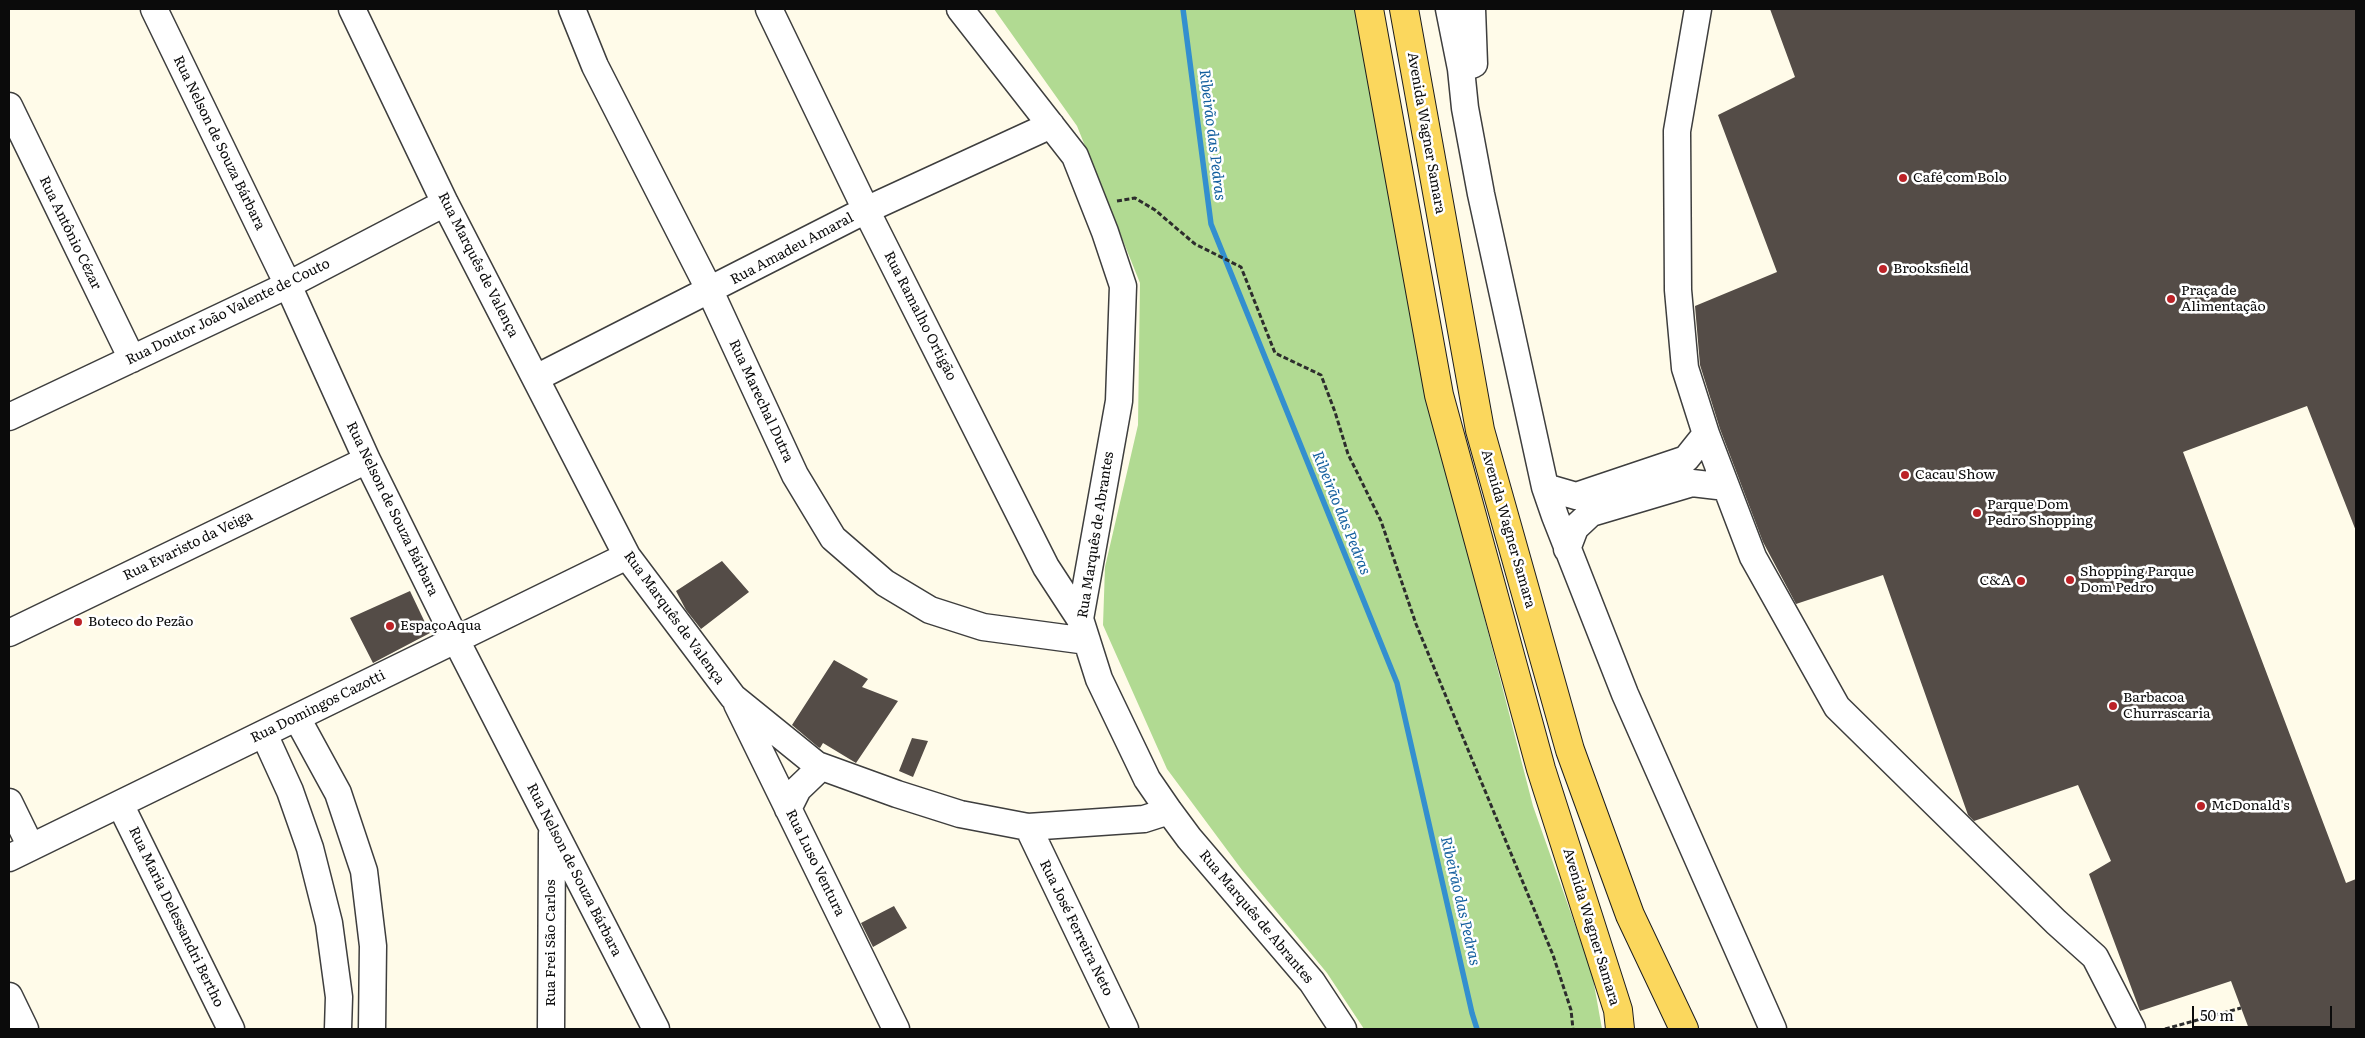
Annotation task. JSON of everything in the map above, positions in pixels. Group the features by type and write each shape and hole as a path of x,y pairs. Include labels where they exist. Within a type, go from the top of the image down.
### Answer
{"main road":[{"name":"Avenida Wagner Samara","path":"1368,9 1439,395 1541,769 1618,1010 1620,1029"},
{"name":"Avenida Wagner Samara","path":"1404,9 1480,430 1570,750 1630,915 1684,1029"}],"street":[{"name":"Rua Nelson de Souza Bárbara","path":"154,9 288,285 367,460 456,640 656,1029"},
{"name":"Rua Marechal Dutra","path":"572,9 595,66 710,291 795,475 833,538 884,583 930,610 983,627 1083,630"},
{"name":"Rua Ramalho Ortigão","path":"769,9 866,210 1046,567 1083,630"},
{"name":"Rua Marquês de Abrantes","path":"960,9 1075,156 1123,286 1120,392 1083,630 1099,680 1147,779 1169,811 1189,838 1312,982 1343,1029"},
{"path":"1449,9 1467,66"},
{"path":"1472,9 1465,108 1481,194 1545,487 1637,722 1773,1029"},
{"path":"1698,9 1677,131 1678,290 1685,368 1706,434 1753,557 1837,707 2056,922 2095,957 2132,1029"},
{"name":"Rua Marquês de Valença","path":"356,13 445,202 627,556 734,697 821,766 897,794 960,814 1028,827 1144,819 1169,811"},
{"name":"Rua Antônio Cézar","path":"9,106 132,359"},
{"name":"Rua Amadeu Amaral","path":"536,378 866,210 1050,125"},
{"name":"Rua Doutor João Valente de Couto","path":"9,417 288,285 445,202"},
{"path":"1545,487 1576,496 1686,460 1706,434"},
{"name":"Rua Evaristo da Veiga","path":"9,633 367,460"},
{"path":"1568,549 1575,528 1591,513 1692,483 1726,487"},
{"name":"Rua Domingos Cazotti","path":"20,853 627,556"},
{"name":"Rua Luso Ventura","path":"734,697 896,1029"},
{"path":"297,718 338,792 364,871 373,946 372,1029"},
{"path":"264,734 290,791 312,857 328,923 339,997 338,1029"},
{"path":"788,809 798,789 821,766"},
{"path":"9,802 20,853"},
{"name":"Rua Maria Delessandri Bertho","path":"120,804 231,1029"},
{"name":"Rua Frei São Carlos","path":"550,1029 552,827"},
{"name":"Rua José Ferreira Neto","path":"1028,827 1125,1029"},
{"path":"9,996 25,1029"}],"path":[{"path":"1094,204 1135,198 1155,210 1195,244 1241,267 1275,353 1320,375 1335,412 1348,454 1381,521 1416,624 1553,955 1571,1010 1574,1029"},
{"path":"2165,1029 2241,1008"}],"green space":[{"path":"994,9 1357,9 1425,388 1533,806 1592,973 1602,1029 1364,1029 1327,973 1242,870 1167,769 1103,625 1105,567 1138,425 1140,283 1077,126"}],"building":[{"name":"Parque Dom Pedro Shopping","path":"1770,9 2356,9 2356,531 2307,406 2183,452 2346,883 2356,879 2356,1029 2249,1029 2231,981 2140,1011 2089,874 2111,861 2078,785 1974,821 1968,815 1883,575 1796,604 1763,542 1720,429 1700,365 1695,306 1777,272 1718,115 1795,77"},
{"path":"722,561 749,592 701,629 686,610 676,591"},
{"name":"EspaçoAqua","path":"410,591 430,633 373,663 350,618"},
{"path":"834,660 868,679 862,687 898,701 856,763 823,743 820,748 818,747 792,725"},
{"path":"912,738 928,741 913,777 899,771"},
{"path":"894,906 907,928 873,947 861,923"}],"waterway":[{"name":"Ribeirão das Pedras","path":"1183,9 1211,224 1397,683 1477,1029"}],"place":[{"name":"Café com Bolo","path":"1903,178"},
{"name":"Brooksfield","path":"1883,269"},
{"name":"Praça de Alimentação","path":"2171,299"},
{"name":"Cacau Show","path":"1905,475"},
{"name":"Parque Dom Pedro Shopping","path":"1977,513"},
{"name":"Shopping Parque Dom Pedro","path":"2070,580"},
{"name":"C&A","path":"2021,581"},
{"name":"Boteco do Pezão","path":"78,622"},
{"name":"EspaçoAqua","path":"390,626"},
{"name":"Barbacoa Churrascaria","path":"2113,706"},
{"name":"McDonald's","path":"2201,806"}]}
